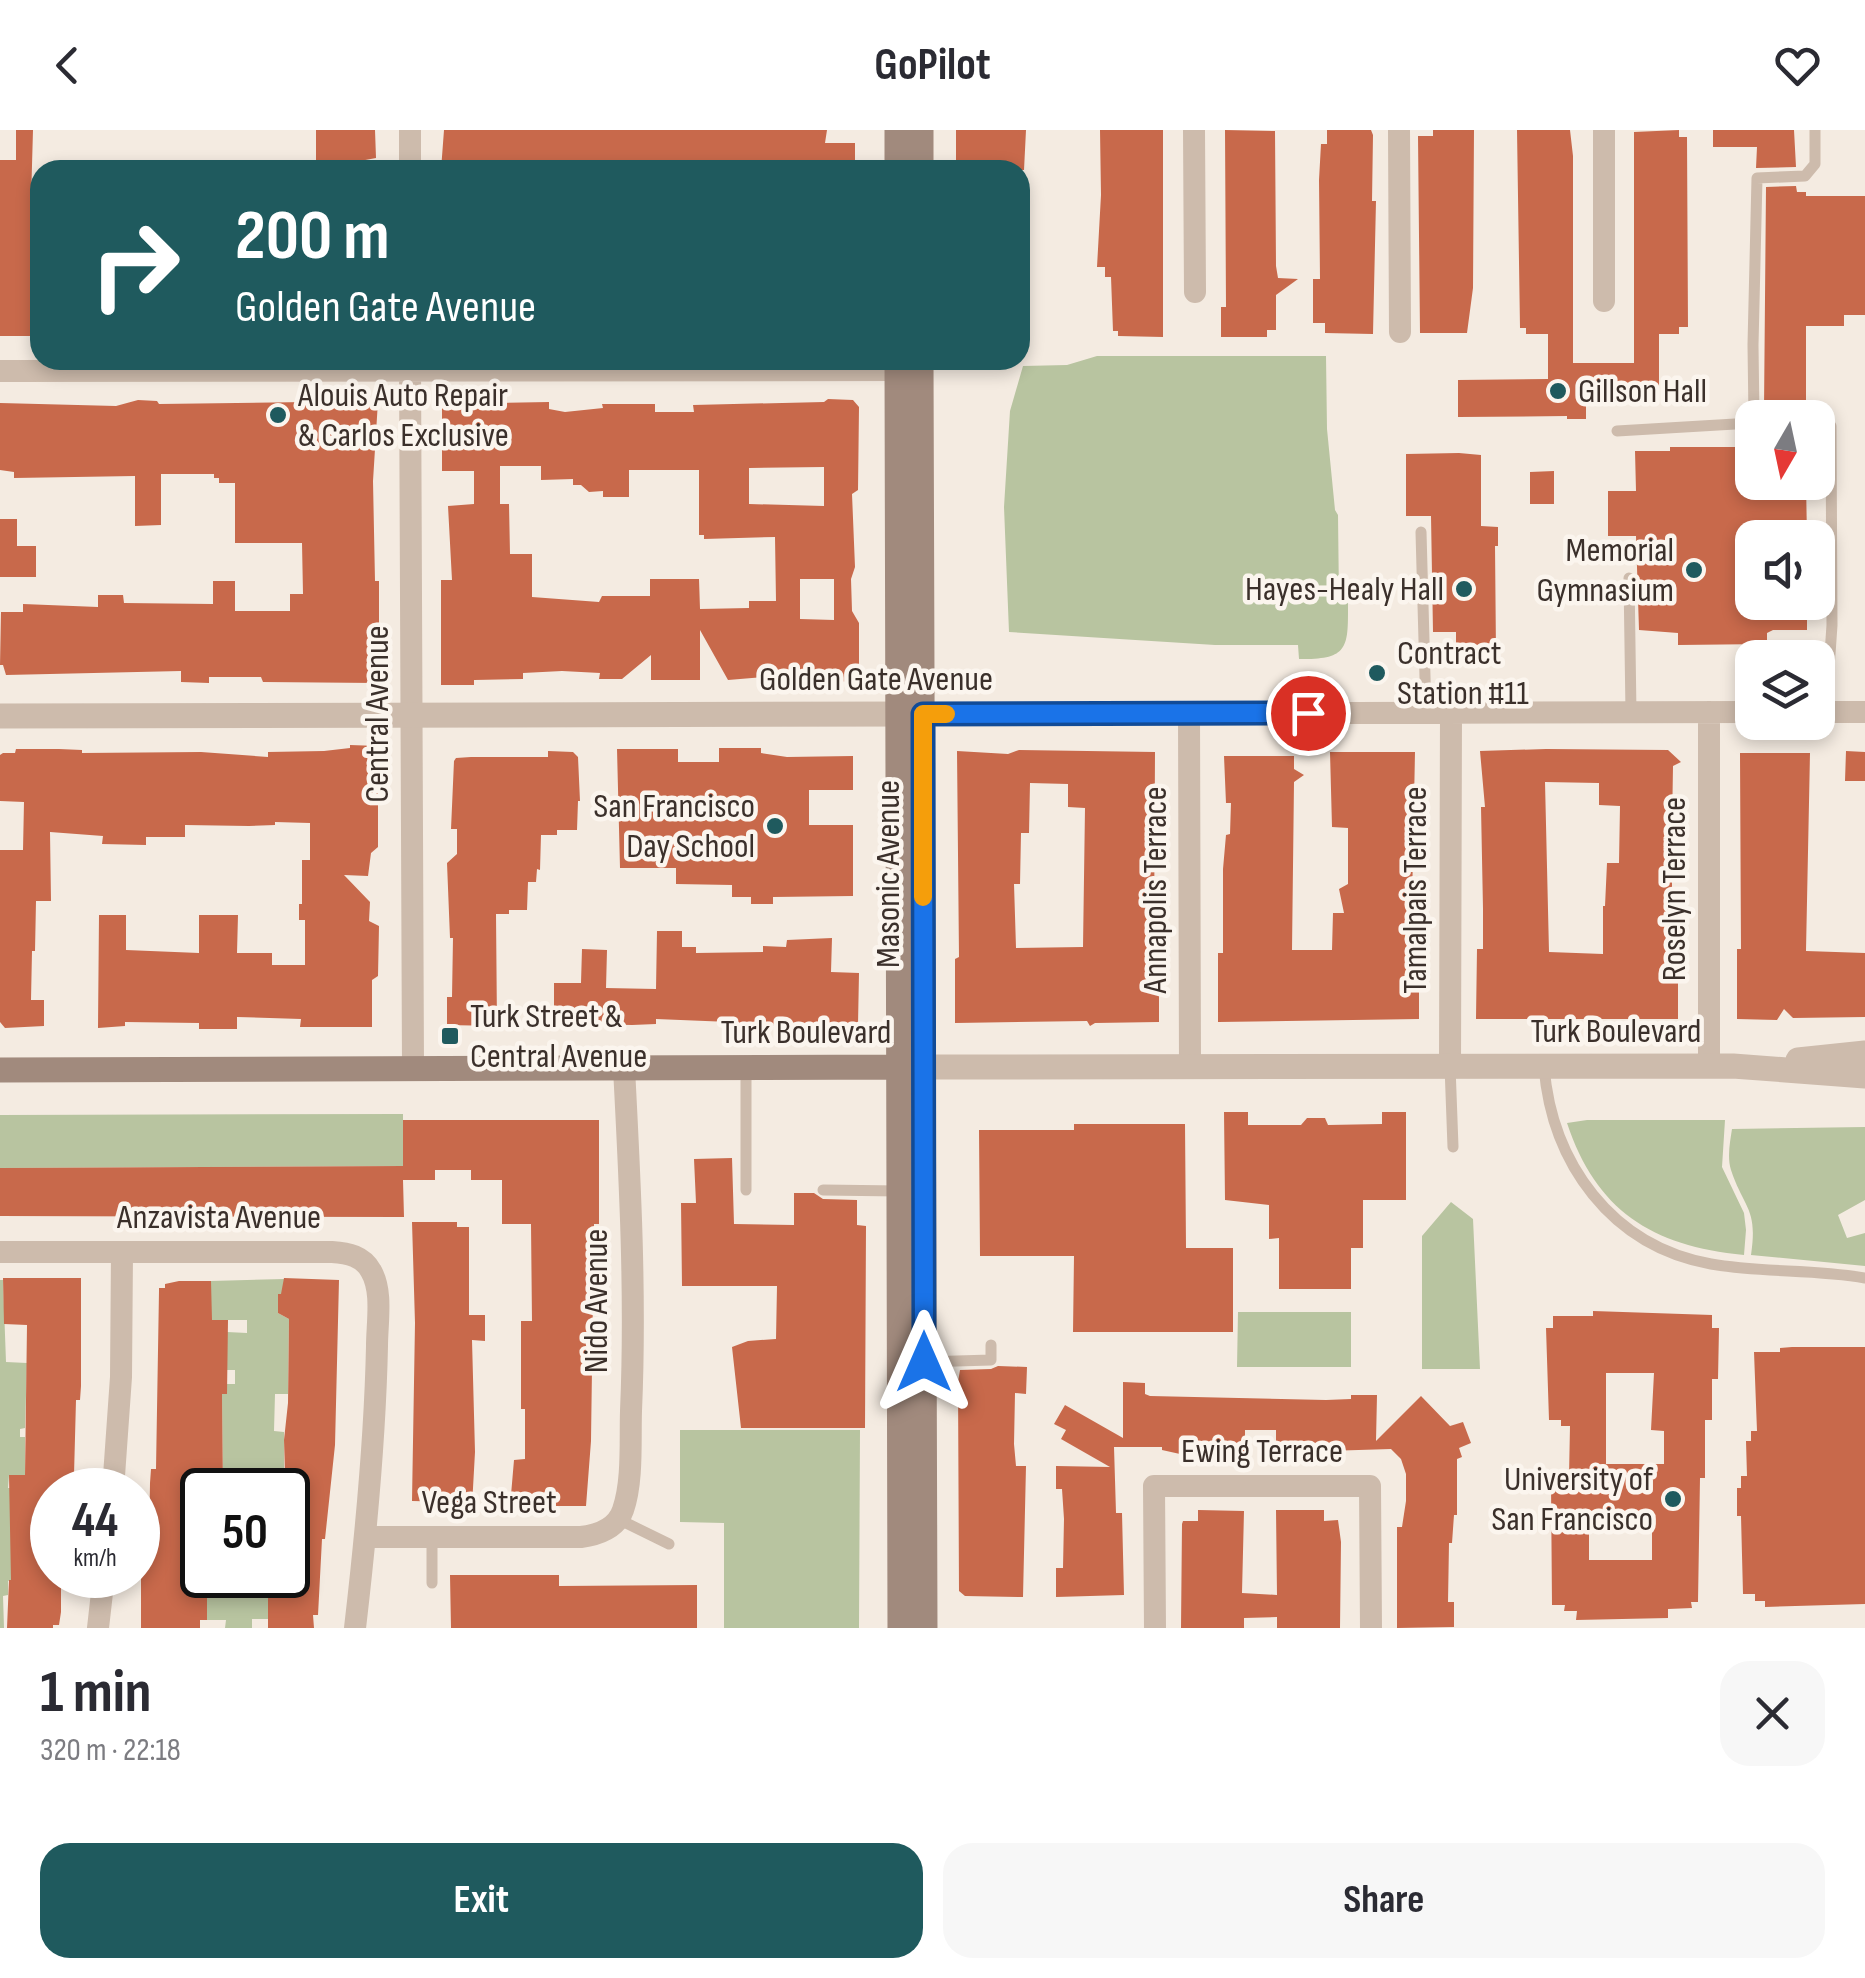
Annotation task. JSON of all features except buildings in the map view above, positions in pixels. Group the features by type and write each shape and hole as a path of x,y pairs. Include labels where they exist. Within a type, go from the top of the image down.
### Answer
{"main road":[{"path":"897,130 897,160"},
{"path":"921,130 921,160"},
{"name":"Masonic Avenue","path":"905,370 911,1067 924,1362 924,1628"},
{"name":"Masonic Avenue","path":"900,1628 900,1191 911,1067"},
{"name":"Turk Boulevard","path":"0,1070 911,1067"}],"street":[{"path":"410,130 410,160"},
{"path":"1194,130 1194,292"},
{"path":"1399,130 1400,332"},
{"path":"1604,130 1604,301"},
{"path":"0,371 68,370"},
{"name":"Central Avenue","path":"410,370 413,1068"},
{"name":"Roselyn Terrace","path":"1708,712 1721,1066"},
{"name":"Golden Gate Avenue","path":"0,716 1735,712"},
{"path":"1835,712 1865,712"},
{"name":"Tamalpais Terrace","path":"1450,1066 1451,713"},
{"name":"Annapolis Terrace","path":"1189,714 1190,1067"},
{"name":"Turk Boulevard","path":"1721,1066 1865,1053"},
{"name":"Turk Boulevard","path":"911,1067 1721,1066 1865,1076"},
{"name":"Nido Avenue","path":"614,1523 626,1499 633,1346 624,1068"},
{"name":"Anzavista Avenue","path":"0,1252 345,1252 366,1264 376,1282 377,1295 375,1411 355,1628"},
{"path":"115,1468 122,1252"},
{"name":"Ewing Terrace","path":"1154,1628 1154,1486 1370,1486 1370,1628"},
{"name":"Vega Street","path":"366,1537 581,1537 593,1536 614,1523"},
{"path":"98,1628 101,1598"}],"lane":[{"path":"1753,400 1757,178 1805,176 1815,164 1815,130"},
{"path":"1618,431 1735,421"},
{"path":"1830,640 1831,500"},
{"path":"1421,532 1426,713"},
{"path":"1629,578 1632,713"},
{"path":"1450,1066 1453,1147"},
{"path":"1544,1066 1550,1107 1568,1158 1600,1206 1635,1234 1664,1250 1707,1263 1865,1278"},
{"path":"746,1068 746,1190"},
{"path":"823,1190 900,1191"},
{"path":"924,1362 991,1360 990,1345"},
{"path":"614,1523 669,1544"},
{"path":"432,1537 432,1582"}],"green space":[{"path":"1097,356 1326,356 1327,429 1338,515 1339,600 1348,601 1348,630 1343,648 1328,657 1299,659 1298,645 1215,645 1009,632 1004,507 1010,411 1022,370 1030,370 1030,366 1067,365"},
{"path":"403,1114 403,1166 0,1168 0,1115"},
{"path":"1725,1120 1722,1167 1744,1213 1744,1255 1681,1243 1655,1232 1611,1201 1579,1153 1567,1123"},
{"path":"1865,1127 1865,1200 1838,1215 1847,1238 1865,1233 1865,1266 1751,1255 1751,1218 1730,1165 1732,1129"},
{"path":"1451,1202 1473,1219 1480,1369 1422,1369 1422,1236"},
{"path":"284,1279 284,1294 278,1295 278,1313 289,1319 288,1394 275,1394 274,1431 284,1432 284,1468 223,1468 222,1394 227,1384 235,1384 235,1370 227,1370 227,1332 247,1333 247,1320 211,1320 211,1281"},
{"path":"0,1280 6,1362 27,1363 25,1428 20,1429 20,1437 25,1437 25,1475 9,1475 8,1488 20,1488 11,1580 8,1595 3,1596 4,1628 0,1628"},
{"path":"1238,1312 1351,1312 1351,1367 1237,1367"},
{"path":"680,1430 860,1430 859,1628 724,1628 724,1523 680,1522"},
{"path":"207,1598 268,1598 268,1619 252,1619 252,1628 225,1628 226,1620 207,1620"}],"slow traffic":[{"path":"923,897 923,714 946,714"}],"place":[{"name":"Gillson Hall","path":"1558,391"},
{"name":"Alouis Auto Repair & Carlos Exclusive","path":"278,415"},
{"name":"Memorial Gymnasium","path":"1694,570"},
{"name":"Hayes-Healy Hall","path":"1464,589"},
{"name":"Contract Station #11","path":"1377,673"},
{"name":"San Francisco Day School","path":"775,826"},
{"name":"Turk Street & Central Avenue","path":"450,1036"},
{"name":"University of San Francisco","path":"1673,1499"}],"route":[{"path":"924,1362 923,714 1308,713"}]}
